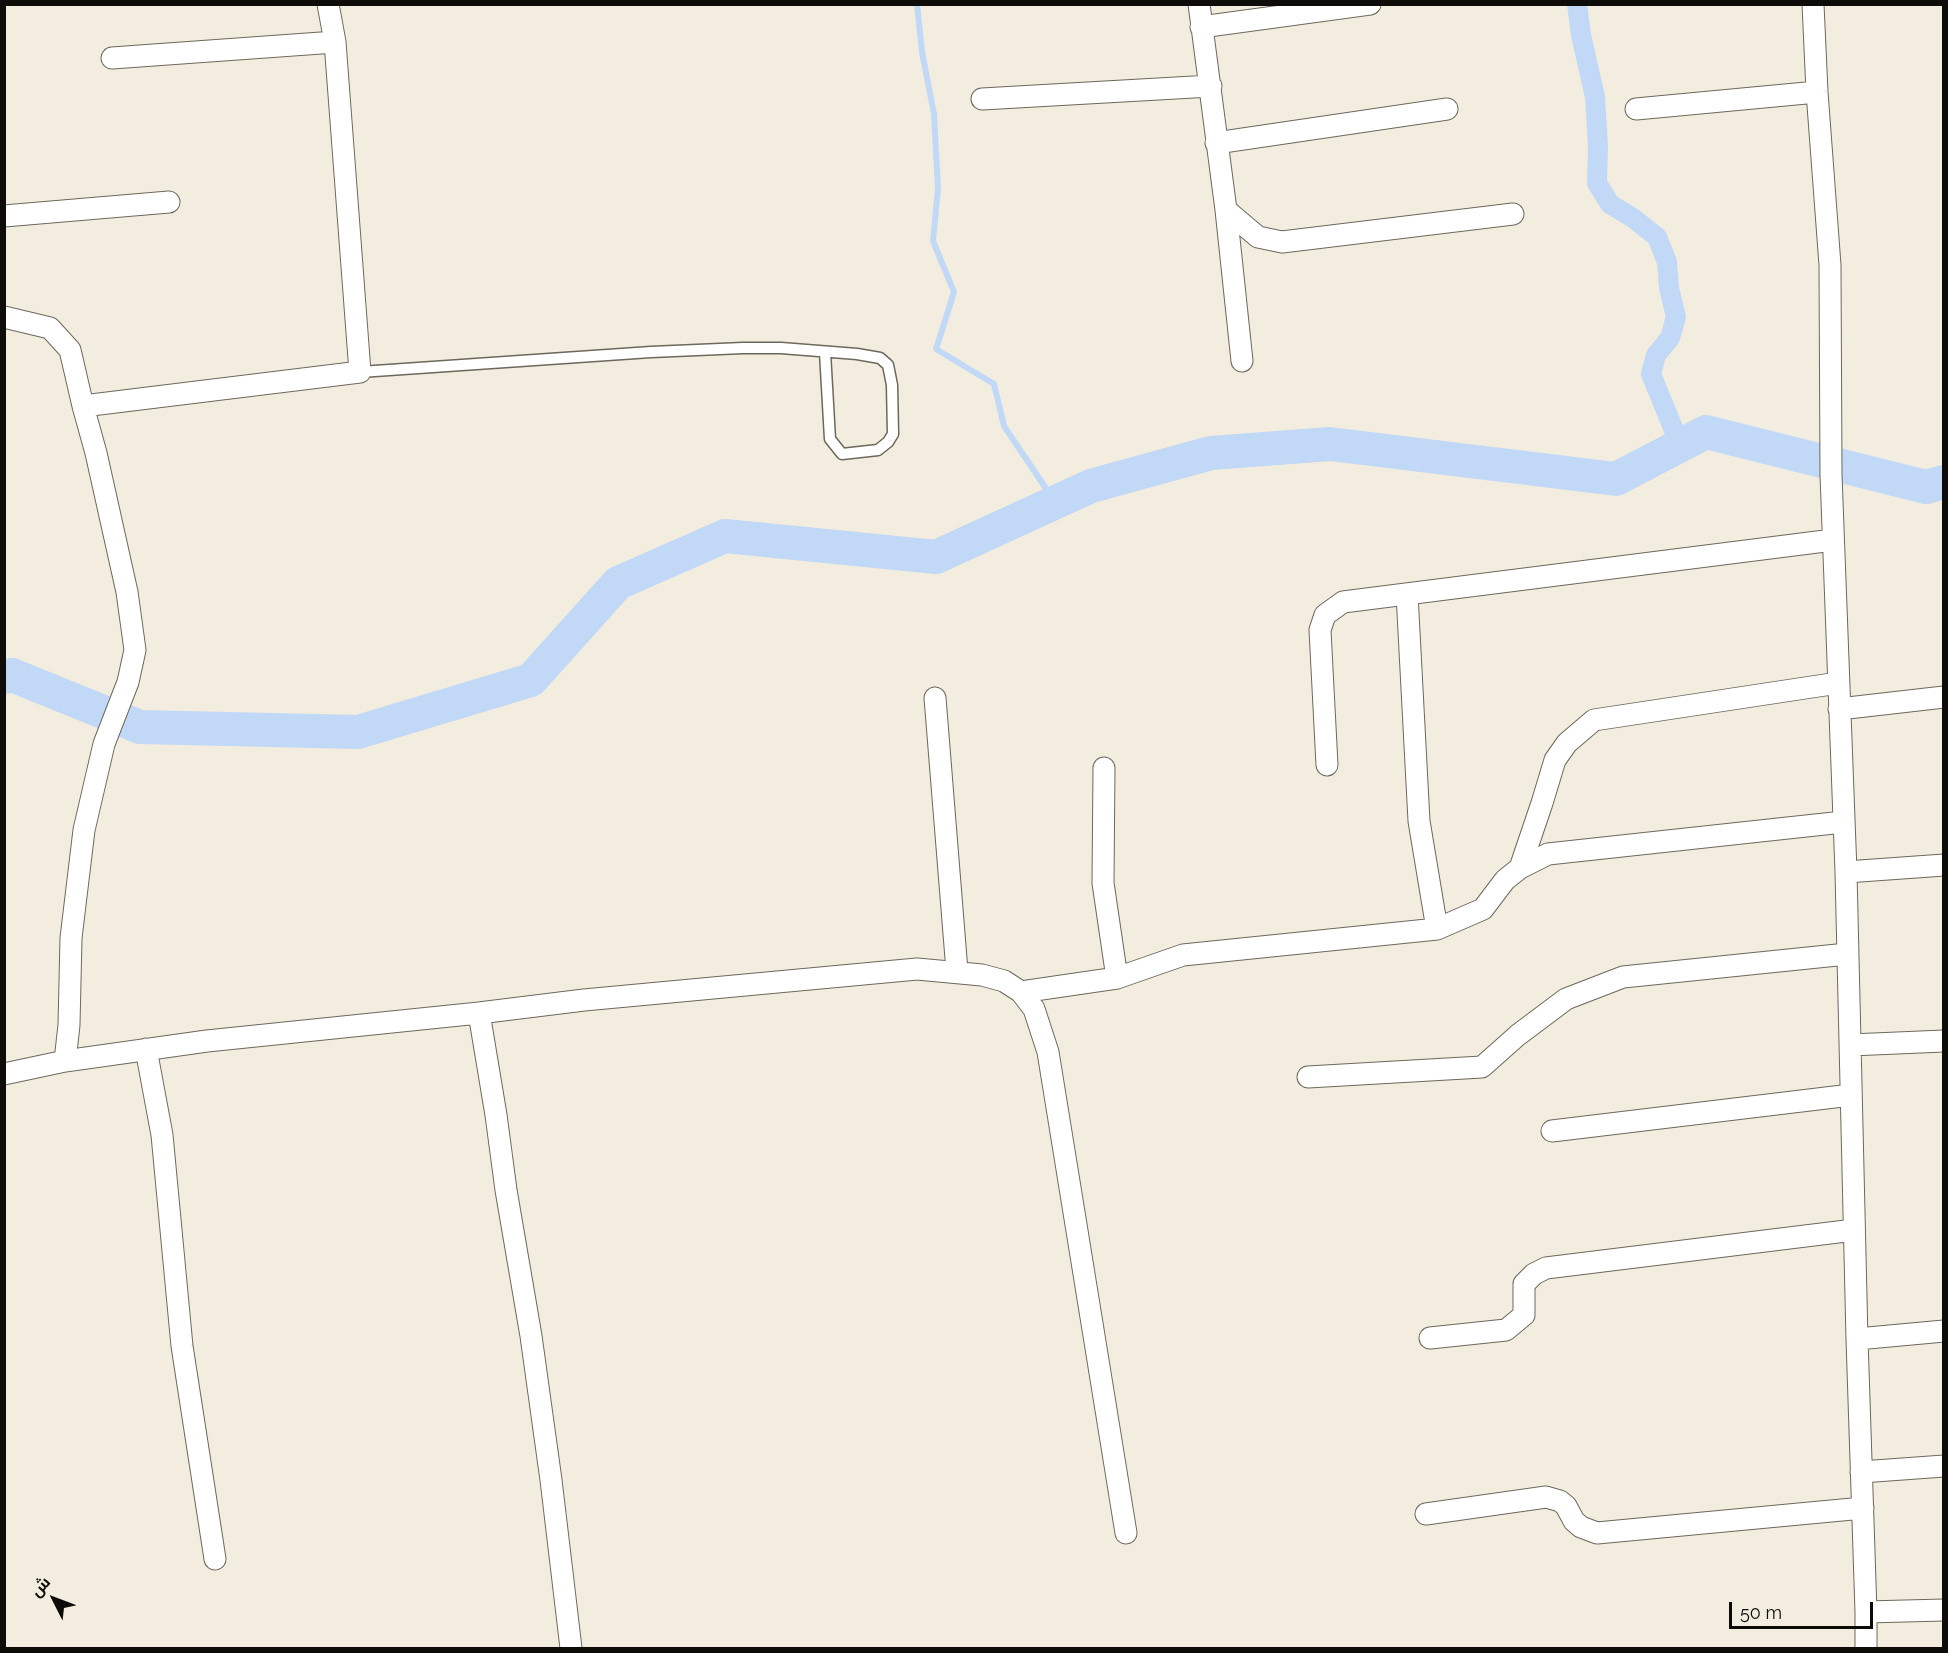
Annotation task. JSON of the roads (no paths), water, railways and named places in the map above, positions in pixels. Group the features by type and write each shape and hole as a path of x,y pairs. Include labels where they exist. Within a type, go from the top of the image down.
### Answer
{"street":[{"path":"83,406 360,372 335,42 328,4"},
{"path":"1199,4 1226,210 1242,361"},
{"path":"1201,27 1370,4"},
{"path":"1813,4 1830,265 1831,475 1845,872 1866,1648"},
{"path":"112,58 335,42"},
{"path":"982,99 1211,86"},
{"path":"1636,109 1817,92"},
{"path":"1216,143 1447,109"},
{"path":"4,216 169,202"},
{"path":"1226,210 1258,237 1282,242 1513,214"},
{"path":"4,317 50,328 70,350 127,592 135,650 123,697 104,744 84,830 71,938 69,1025 65,1061"},
{"path":"1328,765 1320,630 1325,615 1343,602 1833,540"},
{"path":"1407,594 1419,821 1437,929"},
{"path":"1520,868 1555,760 1567,743 1594,720 1838,683"},
{"path":"1839,709 1944,697"},
{"path":"935,698 957,971"},
{"path":"1104,768 1103,883 1117,978"},
{"path":"1021,992 1117,978 1183,955 1437,929 1483,909 1504,880 1520,868 1548,854 1843,822"},
{"path":"1845,872 1944,865"},
{"path":"1308,1077 1482,1067 1518,1035 1566,999 1623,977 1847,954"},
{"path":"4,1074 65,1061 146,1049 584,1000 918,969 957,971 1004,981 1021,992 1034,1009 1048,1052 1126,1533"},
{"path":"479,1012 531,1336 572,1648"},
{"path":"1850,1045 1944,1041"},
{"path":"146,1049 162,1134 182,1346 215,1558"},
{"path":"1552,1131 1851,1095"},
{"path":"1430,1338 1506,1330 1524,1316 1524,1284 1534,1274 1546,1268 1854,1230"},
{"path":"1857,1339 1944,1331"},
{"path":"1861,1472 1944,1466"},
{"path":"1426,1514 1546,1497 1560,1501 1566,1506 1574,1521 1581,1527 1597,1533 1863,1508"},
{"path":"1866,1612 1944,1610"}],"lane":[{"path":"360,372 743,348 781,348 857,354 880,358 888,365 892,385 893,434 888,442 878,450 842,454 830,439 825,352"}],"waterway":[{"path":"917,4 922,52 934,114 938,189 933,241 954,292 936,349 994,384 1004,426 1055,502"},
{"path":"1577,4 1581,35 1595,97 1598,146 1597,183 1610,204 1657,237 1667,262 1669,288 1676,317 1670,338 1656,355 1651,374 1680,445"},
{"path":"4,677 12,675 140,727 358,732 531,680 618,583 725,536 936,557 1091,486 1211,453 1330,444 1616,479 1706,432 1926,487 1944,482"}]}
